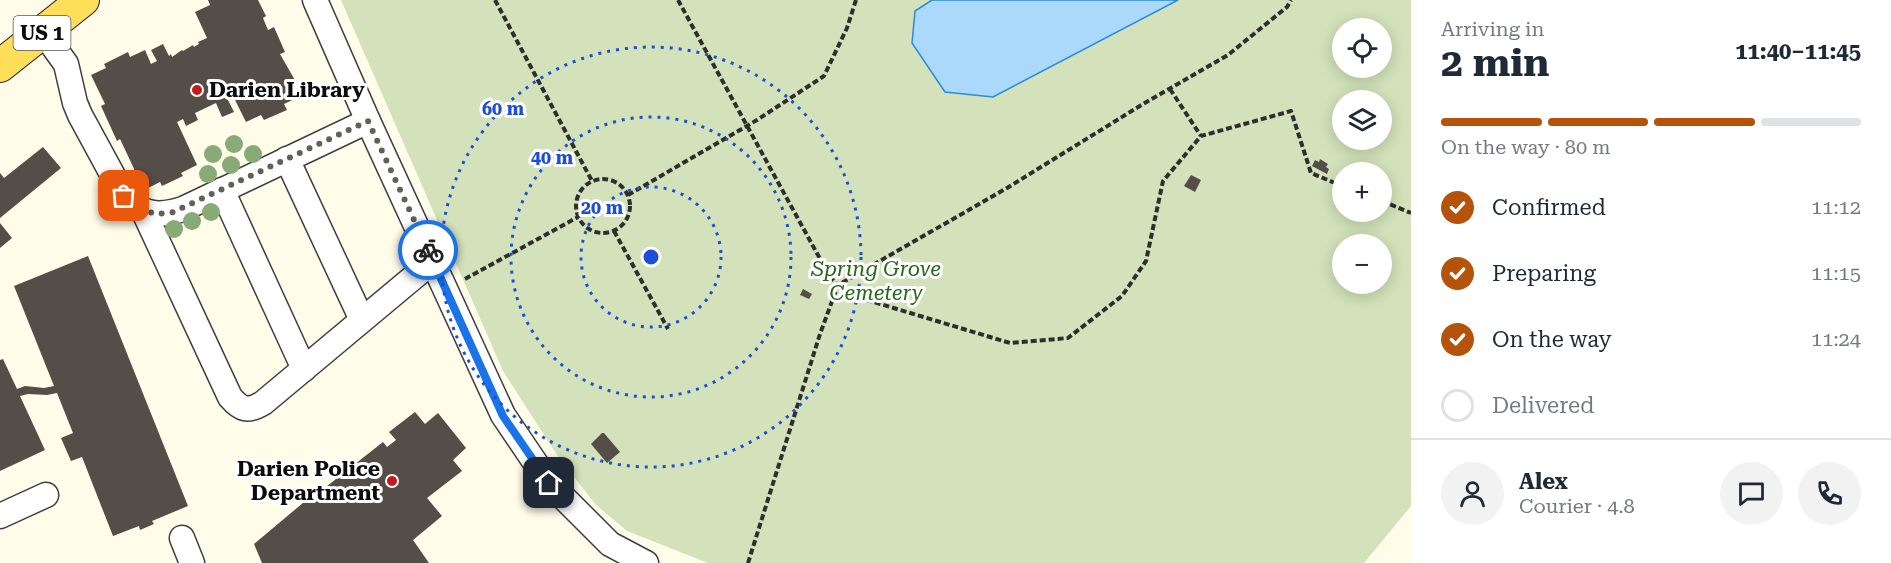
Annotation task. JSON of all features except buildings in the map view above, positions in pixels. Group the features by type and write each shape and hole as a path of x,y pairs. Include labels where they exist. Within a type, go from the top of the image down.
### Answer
{"main road":[{"name":"US 1","path":"0,66 80,1"}],"street":[{"path":"315,0 503,416 549,483 610,544 646,563"},
{"path":"43,32 66,64 80,115 124,196 132,205 144,212 171,213 368,121"},
{"path":"287,159 362,321"},
{"path":"222,190 304,369"},
{"path":"144,212 230,397 238,406 246,409 255,408 433,261"},
{"path":"0,516 46,495"},
{"path":"182,538 192,563"}],"path":[{"path":"495,0 592,181"},
{"path":"678,0 830,277 847,294 1010,343 1068,338 1122,296 1146,261 1163,181 1202,136 1291,111 1311,173 1332,182"},
{"path":"628,195 747,126 824,76 847,28 856,0"},
{"path":"748,563 820,334 838,285 1228,55 1287,7 1291,0"},
{"path":"1170,89 1202,136"},
{"path":"603,179 613,181 622,186 628,195 631,206 629,216 623,225 614,231 604,234 593,232 584,226 578,217 576,207 578,196 583,188 592,181 603,179"},
{"path":"1392,205 1411,213"},
{"path":"446,290 578,217"},
{"path":"614,231 668,329"}],"green space":[{"name":"Spring Grove Cemetery","path":"341,0 1411,0 1411,506 1364,563 708,563 627,531 595,504 555,452 503,371"}],"water":[{"path":"932,0 1178,0 993,97 945,92 912,43 915,11"}],"way so far":[{"path":"124,196 132,205 144,212 171,213 368,121 428,250"}],"place":[{"name":"Darien Library","path":"197,90"},
{"name":"Darien Police Department","path":"392,481"}],"route":[{"path":"428,250 503,416 549,483"}]}
